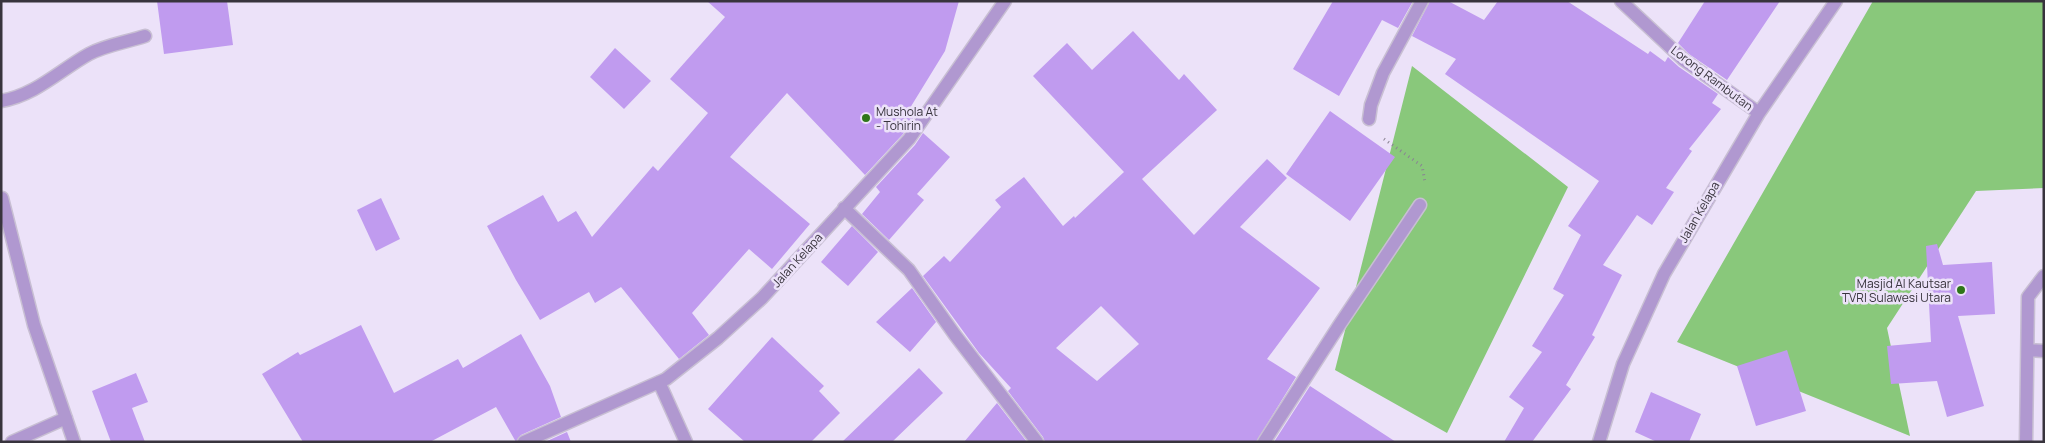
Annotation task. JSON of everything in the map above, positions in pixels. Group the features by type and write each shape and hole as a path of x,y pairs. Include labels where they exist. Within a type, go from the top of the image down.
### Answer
{"street":[{"name":"Jalan Kelapa","path":"524,442 660,382 718,338 762,298 909,139 1005,1"},
{"path":"1369,119 1371,105 1383,73 1422,1"},
{"name":"Lorong Rambutan","path":"1621,1 1684,60 1758,113"},
{"name":"Jalan Kelapa","path":"1599,442 1623,364 1664,274 1758,113 1836,1"},
{"path":"1,101 17,98 50,80 92,52 145,36"},
{"path":"2,198 34,325 74,442"},
{"path":"1264,442 1420,205"},
{"path":"844,208 909,270 955,335 1037,442"},
{"path":"2026,442 2028,297 2044,276"},
{"path":"2028,350 2044,351"},
{"path":"660,382 686,442"},
{"path":"12,442 66,418"}],"path":[{"path":"1369,119 1378,135 1422,166 1426,189 1420,205"}],"green space":[{"path":"1873,1 2044,1 2044,188 1976,191 1887,328 1910,436 1677,342"},
{"path":"1412,66 1568,187 1447,433 1335,370"}],"building":[{"path":"157,1 227,1 233,45 164,54"},
{"path":"707,1 959,1 945,51 910,108 916,114 903,134 865,175 787,93 730,157 810,224 772,269 749,249 692,313 709,335 679,359 621,287 595,303 589,292 540,320 487,226 543,195 558,222 576,211 592,237 653,166 658,171 708,113 670,79 725,17"},
{"path":"1333,1 1413,1 1398,28 1382,20 1339,96 1293,69"},
{"path":"1430,1 1448,1 1484,20 1498,1 1567,1 1648,54 1650,51 1665,62 1668,57 1718,94 1712,103 1721,109 1689,149 1692,151 1666,188 1674,192 1652,225 1637,215 1603,265 1622,275 1592,335 1595,337 1566,385 1571,389 1532,442 1504,442 1524,408 1509,397 1542,352 1532,346 1564,295 1553,289 1581,235 1568,226 1599,181 1445,74 1456,59 1412,36"},
{"path":"1705,1 1780,1 1727,80 1689,54 1678,43"},
{"path":"1133,31 1179,80 1184,74 1217,110 1142,179 1194,235 1267,159 1287,178 1240,227 1320,288 1267,359 1296,377 1256,442 1045,442 1008,391 1011,388 979,353 923,276 944,256 950,262 1001,207 995,200 1024,177 1063,226 1074,216 1075,218 1124,172 1033,76 1067,43 1092,70","holes":["1101,306 1139,344 1097,381 1056,348"]},
{"path":"615,48 651,81 624,109 590,77"},
{"path":"1330,111 1395,157 1350,221 1286,174"},
{"path":"923,133 950,157 917,194 924,200 889,240 862,214 880,192 876,187 915,145"},
{"path":"381,198 400,239 376,251 357,210"},
{"path":"852,226 878,252 848,286 821,262"},
{"path":"1937,244 1943,265 1992,262 1995,314 1958,316 1984,406 1947,417 1937,381 1891,384 1887,346 1931,342 1926,246"},
{"path":"912,288 936,322 910,352 876,322"},
{"path":"361,325 394,393 458,359 463,368 521,334 550,386 561,417 521,435 516,442 496,407 430,442 303,442 262,374 298,352 300,355"},
{"path":"772,337 824,386 819,391 840,413 811,442 745,442 708,409"},
{"path":"1787,350 1806,411 1756,426 1737,366"},
{"path":"919,368 943,393 892,442 842,442"},
{"path":"136,373 148,402 132,408 145,442 111,442 92,391"},
{"path":"1310,386 1396,442 1274,442"},
{"path":"1651,392 1701,414 1689,442 1657,442 1635,432"},
{"path":"997,403 1027,442 964,442"},
{"path":"567,432 571,442 545,442"}],"place":[{"name":"Mushola At - Tohirin","path":"866,118"},
{"name":"Masjid Al Kautsar TVRI Sulawesi Utara","path":"1961,290"}]}
